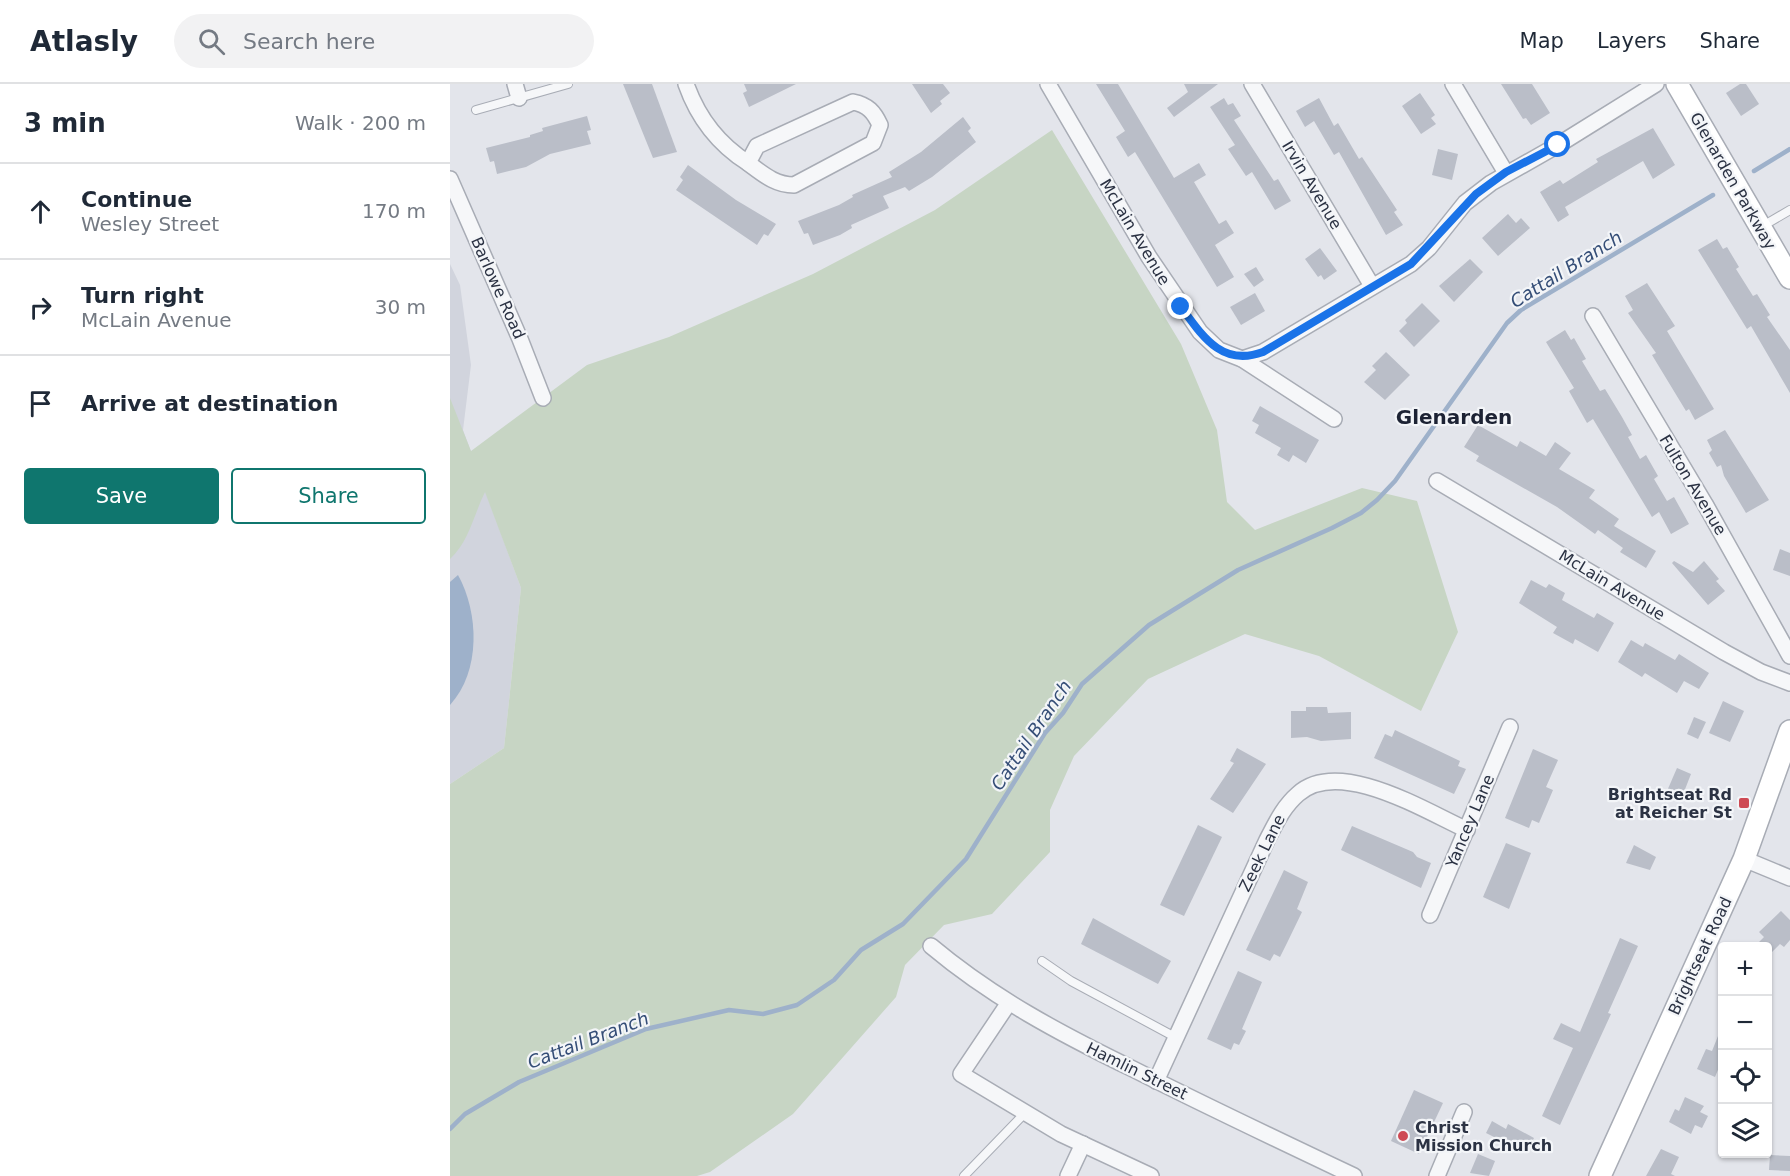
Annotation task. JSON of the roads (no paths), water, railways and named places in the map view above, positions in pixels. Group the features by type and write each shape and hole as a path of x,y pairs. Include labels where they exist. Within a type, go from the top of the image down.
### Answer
{"street":[{"path":"686,84 708,128 727,148 767,177 783,185 800,183 873,143 880,125 870,109 853,102 757,146 748,163"},
{"name":"McLain Avenue","path":"1048,84 1181,307 1210,342 1231,356 1242,358 1334,419"},
{"name":"Irvin Avenue","path":"1252,84 1372,286"},
{"path":"1453,84 1506,172"},
{"path":"1242,358 1263,352 1420,257 1466,203 1506,172 1558,145 1656,84"},
{"name":"Glenarden Parkway","path":"1677,84 1790,278"},
{"name":"Barlowe Road","path":"450,179 520,339 543,398"},
{"name":"Fulton Avenue","path":"1593,316 1705,504 1790,656"},
{"name":"McLain Avenue","path":"1437,480 1724,652 1761,672 1790,682"},
{"name":"Yancey Lane","path":"1430,915 1510,727"},
{"name":"Brightseat Road","path":"1600,1176 1744,859 1790,731"},
{"name":"Zeek Lane","path":"1156,1081 1267,840 1282,810 1300,792 1330,781 1364,783 1467,830"},
{"path":"1744,859 1790,878"},
{"name":"Hamlin Street","path":"931,946 964,974 1008,1004 1156,1081 1354,1176"},
{"path":"1008,1004 961,1074 1025,1113 1151,1176"},
{"path":"1437,1176 1464,1113"},
{"path":"1068,1176 1083,1144"}],"lane":[{"path":"476,110 517,91 568,84"},
{"path":"1760,228 1790,210"},
{"path":"1042,961 1071,981 1175,1037"},
{"path":"964,1176 1025,1113"}],"water":[{"path":"458,575 470,607 474,642 467,676 450,705 450,582"}],"waterway":[{"name":"Cattail Branch","path":"1754,171 1790,149"},
{"name":"Cattail Branch","path":"450,1129 465,1114 519,1082 646,1029 729,1010 763,1014 797,1005 834,980 861,950 903,924 966,859 1045,733 1063,713 1082,684 1149,625 1238,570 1361,513 1395,481 1507,323 1521,310 1713,195"}],"place":[{"name":"Brightseat Rd at Reicher St","path":"1744,803"},
{"name":"Christ Mission Church","path":"1403,1136"}],"district":[{"name":"Glenarden","path":"1454,417"}]}
